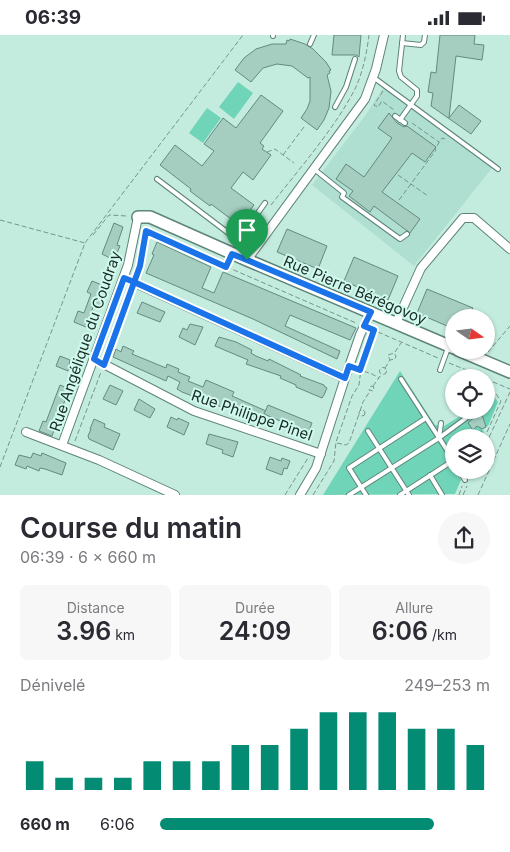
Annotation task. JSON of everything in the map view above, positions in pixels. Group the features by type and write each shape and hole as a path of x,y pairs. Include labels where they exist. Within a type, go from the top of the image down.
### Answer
{"street":[{"path":"247,260 365,99 384,35"},
{"name":"Rue Pierre Bérégovoy","path":"138,217 150,217 232,254 445,344"},
{"name":"Rue Angélique du Coudray","path":"62,445 124,278 138,217"},
{"path":"396,323 421,268 463,218 474,218 510,249"},
{"path":"124,278 345,378"},
{"path":"300,495 316,468 349,366 371,312"},
{"name":"Rue Philippe Pinel","path":"94,359 194,411 321,454"},
{"name":"Rue Pierre Bérégovoy","path":"481,360 510,372"},
{"name":"Rue Angélique du Coudray","path":"26,432 99,460 175,495"}],"lane":[{"path":"310,44 314,35"},
{"path":"400,120 417,96 417,90 401,77 399,71 403,35"},
{"path":"402,43 421,45 424,42 424,35"},
{"path":"334,107 346,87 354,59"},
{"path":"373,77 498,169"},
{"path":"395,116 405,123"},
{"path":"314,169 344,193 342,197 400,239 407,234"},
{"path":"157,179 236,237 245,231 265,203"},
{"path":"440,371 444,361"},
{"path":"401,379 445,447"},
{"path":"366,495 348,468 426,418"},
{"path":"349,495 439,438 465,419"},
{"path":"439,438 441,423"},
{"path":"368,431 408,493"},
{"path":"400,495 408,493 430,475 445,466"},
{"path":"430,475 442,495"}],"path":[{"path":"0,467 85,243 243,35"},
{"path":"270,207 342,112 356,85 367,50 369,35"},
{"path":"283,155 304,127"},
{"path":"399,200 436,150 442,138 444,139 449,133"},
{"path":"267,152 275,149 294,163"},
{"path":"398,175 428,196"},
{"path":"85,243 109,215 138,217"},
{"path":"0,220 85,243"},
{"path":"135,231 146,231 463,369"},
{"path":"72,449 140,266 146,231"},
{"path":"226,267 236,245 244,242 249,235"},
{"path":"481,360 510,326"},
{"path":"313,495 334,461 336,443 352,396 359,385 360,370 374,330"},
{"path":"390,360 388,355 394,353 401,342"},
{"path":"381,374 386,373 385,368 390,360 395,359 394,353"},
{"path":"349,366 379,378"},
{"path":"336,443 346,445 349,443 362,402 370,391 370,387 373,387 379,378 381,374 380,369 385,368"},
{"path":"495,382 510,389"},
{"path":"495,392 501,401 495,414"},
{"path":"493,429 510,392"},
{"path":"359,414 361,416 364,414 363,411 360,411"},
{"path":"478,495 510,424"},
{"path":"285,495 311,451"}],"shaded area":[{"path":"386,83 496,163 414,266 312,185 365,116"}],"green space":[{"path":"238,82 253,93 234,119 219,107"},
{"path":"207,108 221,118 203,143 189,133"},
{"path":"400,371 435,425 444,426 455,419 491,419 488,426 482,429 445,429 445,479 461,480 455,494 323,495"},
{"path":"495,398 498,402 495,409"}],"building":[{"path":"334,35 361,35 359,57 356,55 332,55"},
{"path":"440,35 475,35 474,44 484,45 482,60 456,56 449,118 459,105 481,121 471,134 431,106 433,93 428,92 431,72 436,73"},
{"path":"290,39 313,49 331,70 327,75 331,91 329,108 317,130 301,118 310,101 310,77 308,78 292,66 277,64 263,68 251,82 235,70 244,58 256,49 272,44 286,44 287,40 289,41"},
{"path":"261,95 283,111 260,143 264,146 262,149 271,155 253,180 243,172 231,188 254,205 239,225 190,191 191,189 160,165 175,145 202,166 214,151 204,144 223,118 236,128"},
{"path":"389,113 397,123 404,127 407,126 436,147 425,162 412,153 382,192 420,219 410,233 374,206 370,212 349,196 353,191 336,179 346,164 364,177 392,138 378,128"},
{"path":"114,223 123,227 117,245 120,246 114,260 102,254"},
{"path":"287,229 327,246 318,269 277,252"},
{"path":"157,242 211,267 202,288 214,293 223,272 356,328 350,340 290,315 285,326 340,351 337,359 253,319 146,273 154,255 152,254"},
{"path":"354,257 398,276 388,300 344,281"},
{"path":"92,281 102,285 100,292 105,294 100,307 93,307 86,327 74,322 78,311 84,313 91,294 87,292"},
{"path":"427,289 473,308 445,309 445,325 417,313"},
{"path":"142,302 165,312 160,322 137,313"},
{"path":"190,324 203,327 195,345 179,337 183,328 187,330"},
{"path":"219,337 236,342 252,350 251,353 256,356 268,361 269,359 300,376 324,385 327,388 324,395 322,398 296,387 296,385 280,378 281,376 246,364 248,360 215,346"},
{"path":"123,346 134,351 132,354 166,368 167,364 179,369 178,372 190,377 188,381 203,387 206,380 234,392 232,396 266,411 262,420 182,392 177,389 180,382 168,376 166,381 113,357 116,349 121,352"},
{"path":"60,356 70,360 68,371 56,366"},
{"path":"60,385 69,389 52,436 39,431 43,421 46,422"},
{"path":"110,385 123,391 116,405 103,399"},
{"path":"139,399 155,409 150,418 134,410"},
{"path":"268,405 312,423 308,433 264,414"},
{"path":"171,417 189,423 184,435 167,427"},
{"path":"94,419 105,424 104,427 120,434 113,450 89,439 88,436"},
{"path":"472,419 484,419 486,427 482,429 477,426 472,429 468,423"},
{"path":"209,434 238,442 233,457 222,453 223,450 206,444"},
{"path":"33,453 41,456 42,453 66,463 62,475 45,469 40,468 39,471 27,466 26,469 15,465 19,455 31,458"},
{"path":"270,457 281,461 282,458 290,461 287,469 284,468 282,475 266,469"}],"route":[{"path":"247,260 232,254 226,267 146,231 140,266 134,282 104,365 94,359 124,278 134,282 238,329 345,378 349,366 360,370 374,330 364,326 371,312 247,260"}]}
